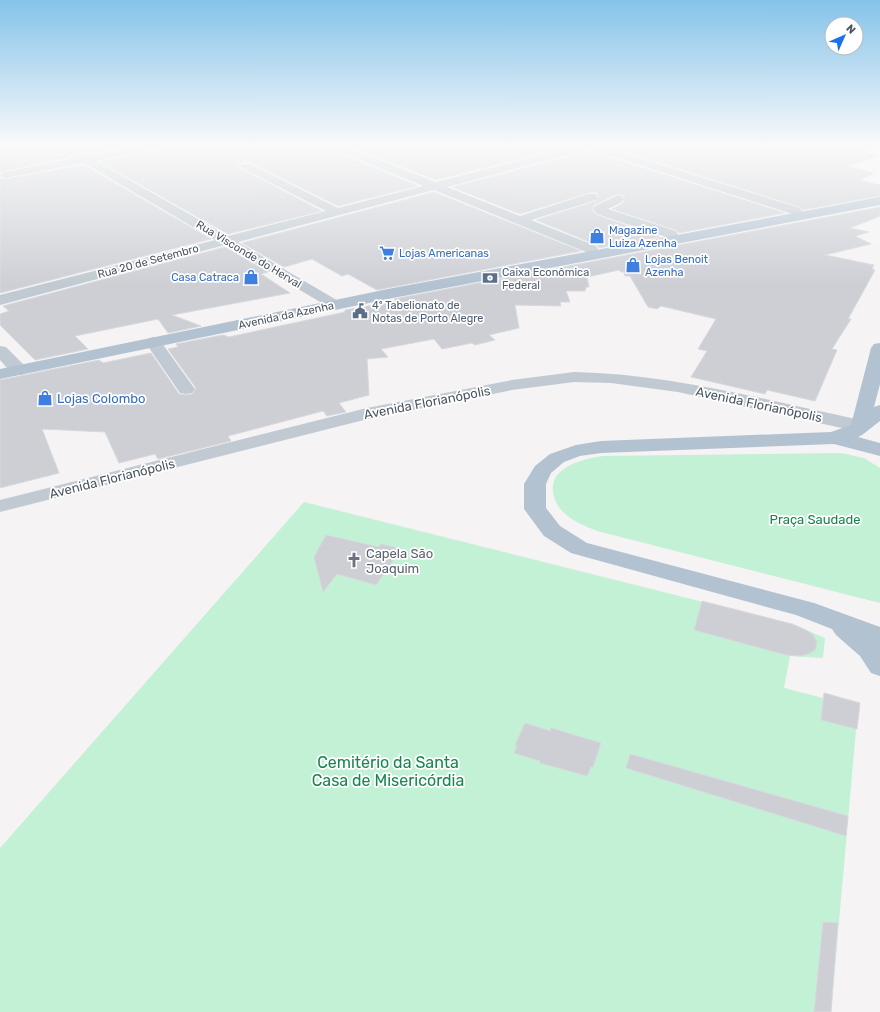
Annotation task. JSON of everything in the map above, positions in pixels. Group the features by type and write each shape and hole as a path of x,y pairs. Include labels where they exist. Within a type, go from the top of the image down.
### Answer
{"main road":[{"name":"Avenida da Azenha","path":"5,363 153,342 330,302 591,249 880,195"},
{"name":"Avenida da Azenha","path":"5,363 880,201"},
{"path":"860,426 880,348"},
{"path":"833,438 855,431 880,412"},
{"path":"880,450 851,441 833,438 601,447 576,450 557,458 542,470 535,484 535,509 552,531 579,548 805,609 834,621 880,636"},
{"path":"834,621 863,642 880,666"}],"street":[{"name":"Rua Visconde do Herval","path":"141,191 227,240 330,302"},
{"path":"296,191 337,212"},
{"name":"Rua 20 de Setembro","path":"0,300 415,191"},
{"path":"448,191 591,249"},
{"path":"735,191 796,211"},
{"path":"520,220 592,197"},
{"path":"618,199 599,209 601,211 671,234"},
{"path":"153,342 186,390"},
{"name":"Avenida Florianópolis","path":"0,506 367,414 512,385 574,377 611,378 678,387 860,426"}],"green space":[{"name":"Praça Saudade","path":"841,453 864,458 880,468 880,603 597,531 566,515 557,505 553,492 554,483 562,470 578,462 603,456"},
{"name":"Cemitério da Santa Casa de Misericórdia","path":"304,502 795,625 825,638 823,658 790,656 784,688 858,707 831,1012 0,1012 0,848"}],"building":[{"path":"0,191 129,191 211,239 0,293"},
{"path":"152,191 284,191 322,211 228,234"},
{"path":"308,191 397,191 338,206"},
{"path":"463,191 717,191 785,213 679,233 676,230 612,209 623,203 625,200 623,195 617,194 594,205 592,210 597,215 660,237 599,248 597,245 536,220 596,201 599,196 596,192 588,193 520,214"},
{"path":"750,191 880,191 880,196 803,210 800,207"},
{"path":"434,192 581,251 377,290 348,274 342,276 312,259 284,267 242,243"},
{"path":"880,207 880,216 850,228 869,232 855,236 871,244 825,255 874,265 872,269 875,270 848,319 851,319 832,349 837,350 815,401 767,390 765,394 691,377 707,351 698,349 716,319 661,306 657,309 648,307 630,276 625,276 624,272 619,270 587,277 589,287 586,287 585,291 566,291 570,302 560,302 561,306 515,305 519,328 489,335 495,340 475,345 472,343 442,349 434,339 381,349 388,357 367,359 369,395 339,403 346,412 327,416 323,411 228,436 231,441 158,459 155,454 119,463 105,432 42,429 59,473 0,488 0,380 99,360 103,363 151,353 179,394 192,394 196,388 168,349 178,347 176,344 223,335 229,337 345,312 345,310 396,301 394,299"},
{"path":"225,247 268,272 261,274 290,293 172,315 201,326 168,333 158,319 75,336 88,349 35,360 0,325 0,314 9,311 3,306"},
{"name":"Capela São Joaquim","path":"326,535 379,547 381,544 401,549 376,585 337,574 323,592 314,557"},
{"path":"702,601 792,624 806,630 813,635 817,642 815,650 801,656 786,655 694,630"},
{"path":"824,693 860,703 857,729 821,720"},
{"path":"525,723 550,731 551,728 601,743 593,767 591,767 587,776 540,763 540,761 514,753 517,746 515,745"},
{"path":"630,754 848,816 846,836 626,768"},
{"path":"823,922 838,923 831,1012 814,1012"}],"place":[{"name":"Magazine Luiza Azenha","path":"597,236"},
{"name":"Lojas Americanas","path":"387,253"},
{"name":"Lojas Benoit Azenha","path":"633,265"},
{"name":"Casa Catraca","path":"251,277"},
{"name":"Caixa Econômica Federal","path":"490,278"},
{"name":"4º Tabelionato de Notas de Porto Alegre","path":"360,311"},
{"name":"Lojas Colombo","path":"45,398"},
{"name":"Capela São Joaquim","path":"354,560"}]}
